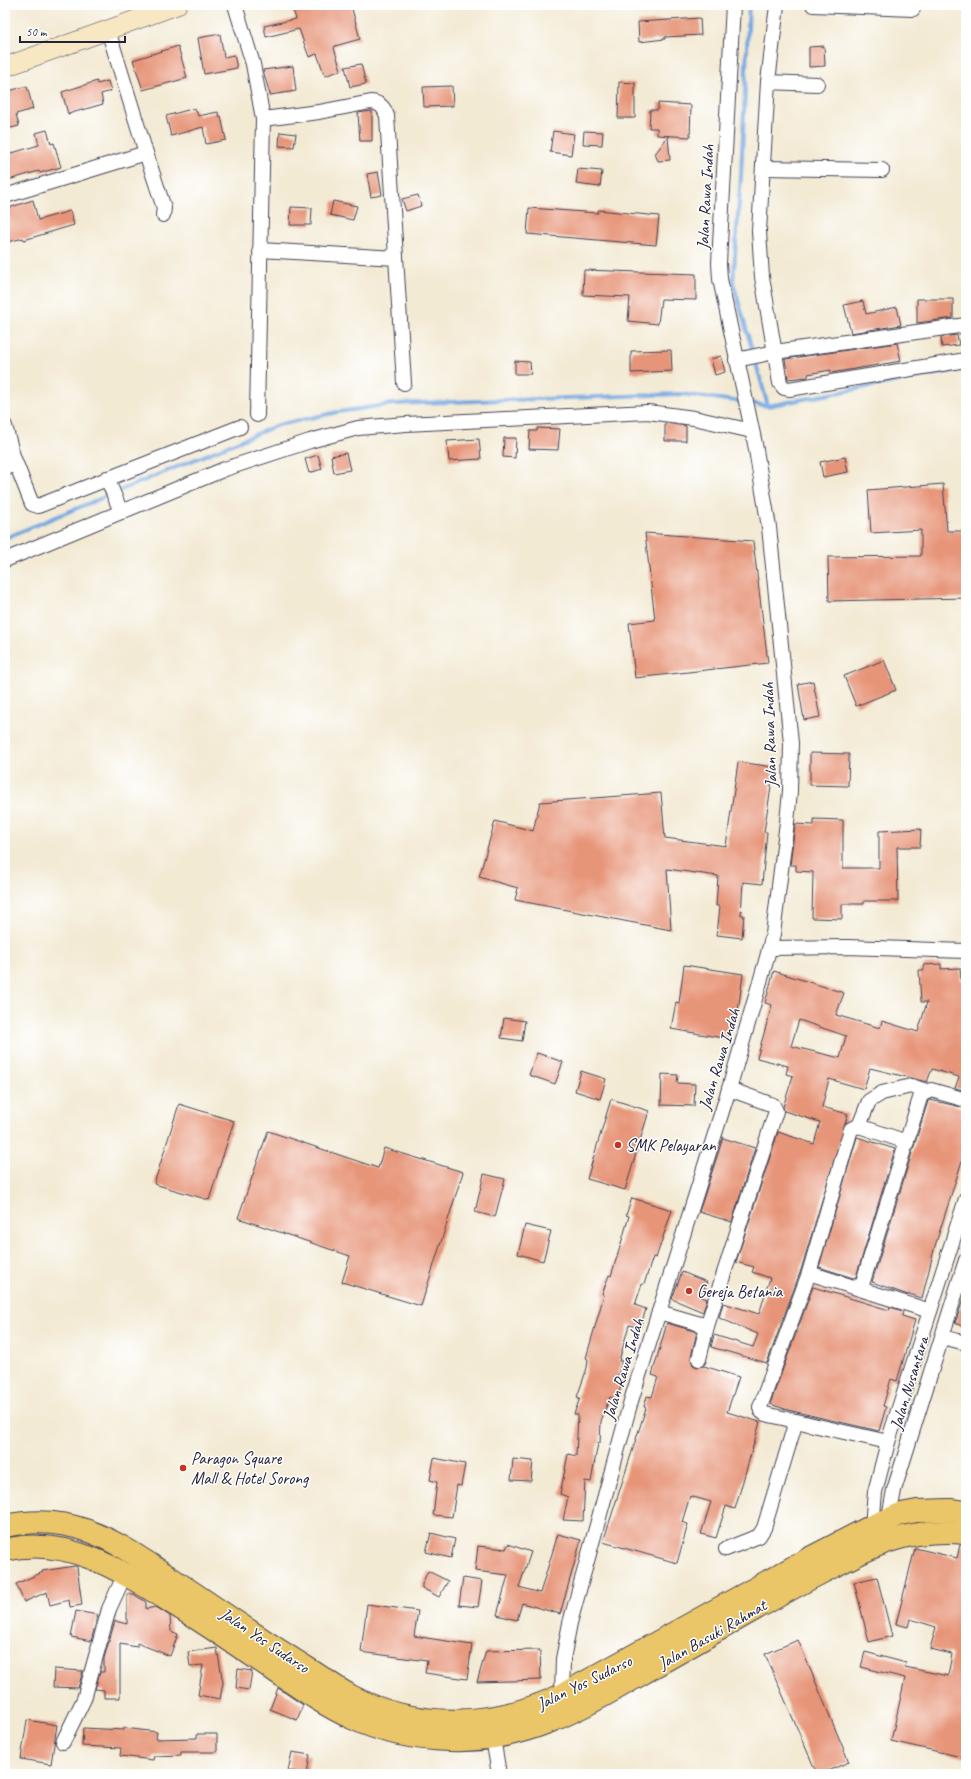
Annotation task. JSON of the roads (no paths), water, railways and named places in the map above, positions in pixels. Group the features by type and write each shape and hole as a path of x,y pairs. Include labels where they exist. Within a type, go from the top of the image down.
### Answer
{"highway":[{"name":"Jalan Yos Sudarso","path":"5,1526 40,1521 81,1527 130,1551 212,1604 273,1648 351,1696 402,1716 435,1721 469,1721 495,1718 523,1711 562,1695 797,1565 881,1522 917,1511 950,1510 966,1512"},
{"name":"Jalan Basuki Rahmat","path":"5,1550 38,1546 58,1549 81,1555 118,1569 206,1625 318,1700 351,1718 380,1729 422,1738 452,1740 493,1738 519,1733 568,1714 797,1586 873,1546 919,1533 966,1534"}],"street":[{"path":"5,67 177,5"},
{"path":"235,5 253,64 263,119 257,415"},
{"name":"Jalan Rawa Indah","path":"562,1695 563,1659 570,1623 632,1402 729,1089 770,948 788,808 791,743 769,527 752,431 742,388 740,360 721,290 719,263 733,5"},
{"path":"777,5 768,82 759,231 762,277 771,353 780,383 784,388 789,389 966,360"},
{"path":"813,5 913,9"},
{"path":"108,30 164,208 162,215"},
{"path":"768,82 817,84"},
{"path":"263,119 319,112 371,102 378,102 384,108 388,116 404,383"},
{"path":"5,196 146,153"},
{"path":"764,168 882,170"},
{"path":"260,250 396,258"},
{"path":"740,360 771,353 966,325"},
{"path":"5,560 118,506 256,458 358,428 406,424 648,412 694,418 752,431"},
{"path":"5,426 13,456 32,504 38,506 240,427"},
{"path":"5,469 10,466 13,456"},
{"path":"107,478 118,506"},
{"path":"770,948 854,948 966,951"},
{"path":"859,1126 869,1101 882,1093 911,1086 926,1091"},
{"path":"699,1359 707,1326 776,1111 773,1105 729,1089"},
{"path":"861,1288 921,1094 926,1091 934,1090 966,1100"},
{"path":"888,1442 765,1414 761,1411 760,1407 783,1348 809,1272 851,1129 859,1126 907,1142"},
{"path":"881,1522 875,1492 888,1442 966,1199"},
{"name":"Jalan Nusantara","path":"881,1522 894,1490 966,1260"},
{"path":"809,1272 930,1311"},
{"path":"659,1312 707,1326"},
{"path":"942,1338 966,1343"},
{"path":"726,1549 760,1536 764,1528 796,1421"},
{"path":"63,1742 84,1699 109,1609 125,1574"},
{"path":"493,1738 499,1774"}],"waterway":[{"path":"749,5 741,176 733,282 768,406"},
{"path":"750,403 768,406 966,368"},
{"path":"5,538 278,425 338,412 393,404 681,394 743,402"}],"place":[{"name":"SMK Pelayaran","path":"618,1145"},
{"name":"Gereja Betania","path":"689,1291"},
{"name":"Paragon Square Mall & Hotel Sorong","path":"183,1468"}]}
